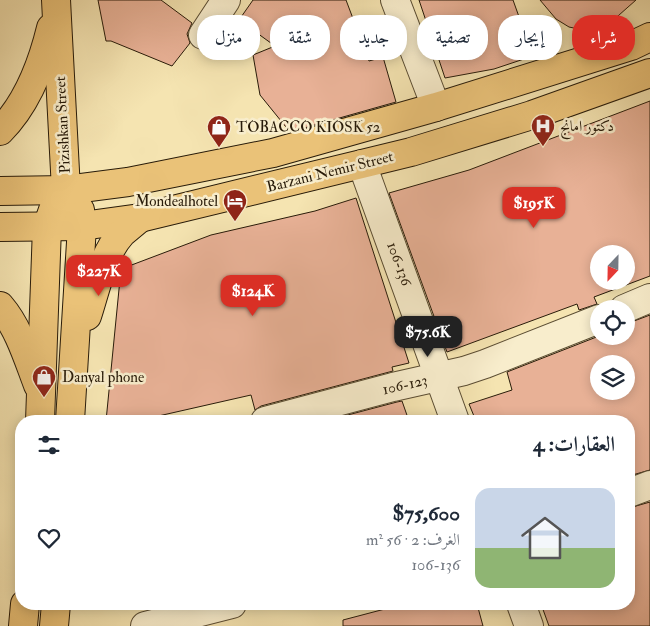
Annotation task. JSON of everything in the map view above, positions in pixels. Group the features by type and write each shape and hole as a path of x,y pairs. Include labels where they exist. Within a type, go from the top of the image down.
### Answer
{"main road":[{"path":"0,131 26,96 44,55 57,2"},
{"name":"Pizishkan Street","path":"57,2 66,190 80,210 82,226 70,415"},
{"path":"0,191 66,190 128,182 273,153 436,108 631,46 650,37"},
{"name":"Barzani Nemir Street","path":"0,227 82,226 140,218 412,152 532,115 650,73"},
{"name":"Pizishkan Street","path":"40,415 47,227 53,211 66,190"},
{"path":"74,361 99,279 111,250 122,234 140,218"},
{"path":"0,306 7,314 18,336 42,394"},
{"path":"23,626 24,610"},
{"path":"54,626 55,610"}],"street":[{"path":"216,15 226,0"},
{"path":"395,0 436,108"},
{"name":"106-136","path":"362,164 453,415"},
{"path":"635,304 650,298"},
{"name":"106-123","path":"288,415 485,364 590,323"},
{"path":"635,491 650,485"},
{"path":"145,626 208,610"},
{"path":"522,610 529,626"}],"building":[{"path":"98,0 161,0 192,23 187,34 190,43 172,66 111,41 106,41"},
{"path":"253,0 346,0 352,15 340,15 340,60 384,60 396,102 290,132 260,95 254,60 260,60 260,52 270,48 270,60 330,60 330,15 270,15 270,42 260,35 260,15 242,15"},
{"path":"419,0 513,0 518,15 498,15 498,60 521,60 494,69 445,78 439,60 488,60 488,15 424,15"},
{"path":"540,0 636,0 619,15 572,15 572,28 562,23 562,15 553,15"},
{"path":"650,101 650,276 635,282 635,245 590,245 590,290 613,290 594,297 595,300 590,300 590,306 579,310 577,304 447,352 389,193 469,170"},
{"path":"356,198 409,363 392,367 393,371 261,406 255,410 251,395 163,415 107,415 121,269 211,235 315,211"},
{"path":"650,315 650,470 635,474 635,415 474,415 469,404 512,390 507,372 590,340 590,345 635,345 635,321"},
{"path":"402,401 407,415 348,415"},
{"path":"650,502 650,626 549,626 543,610 635,610 635,506"},
{"path":"381,610 479,610 483,626 343,626 343,620"}],"place":[{"name":"دكتور امانج","path":"543,147"},
{"name":"TOBACCO KIOSK 52","path":"219,148"},
{"name":"Mondealhotel","path":"235,222"},
{"name":"Danyal phone","path":"44,398"}]}
